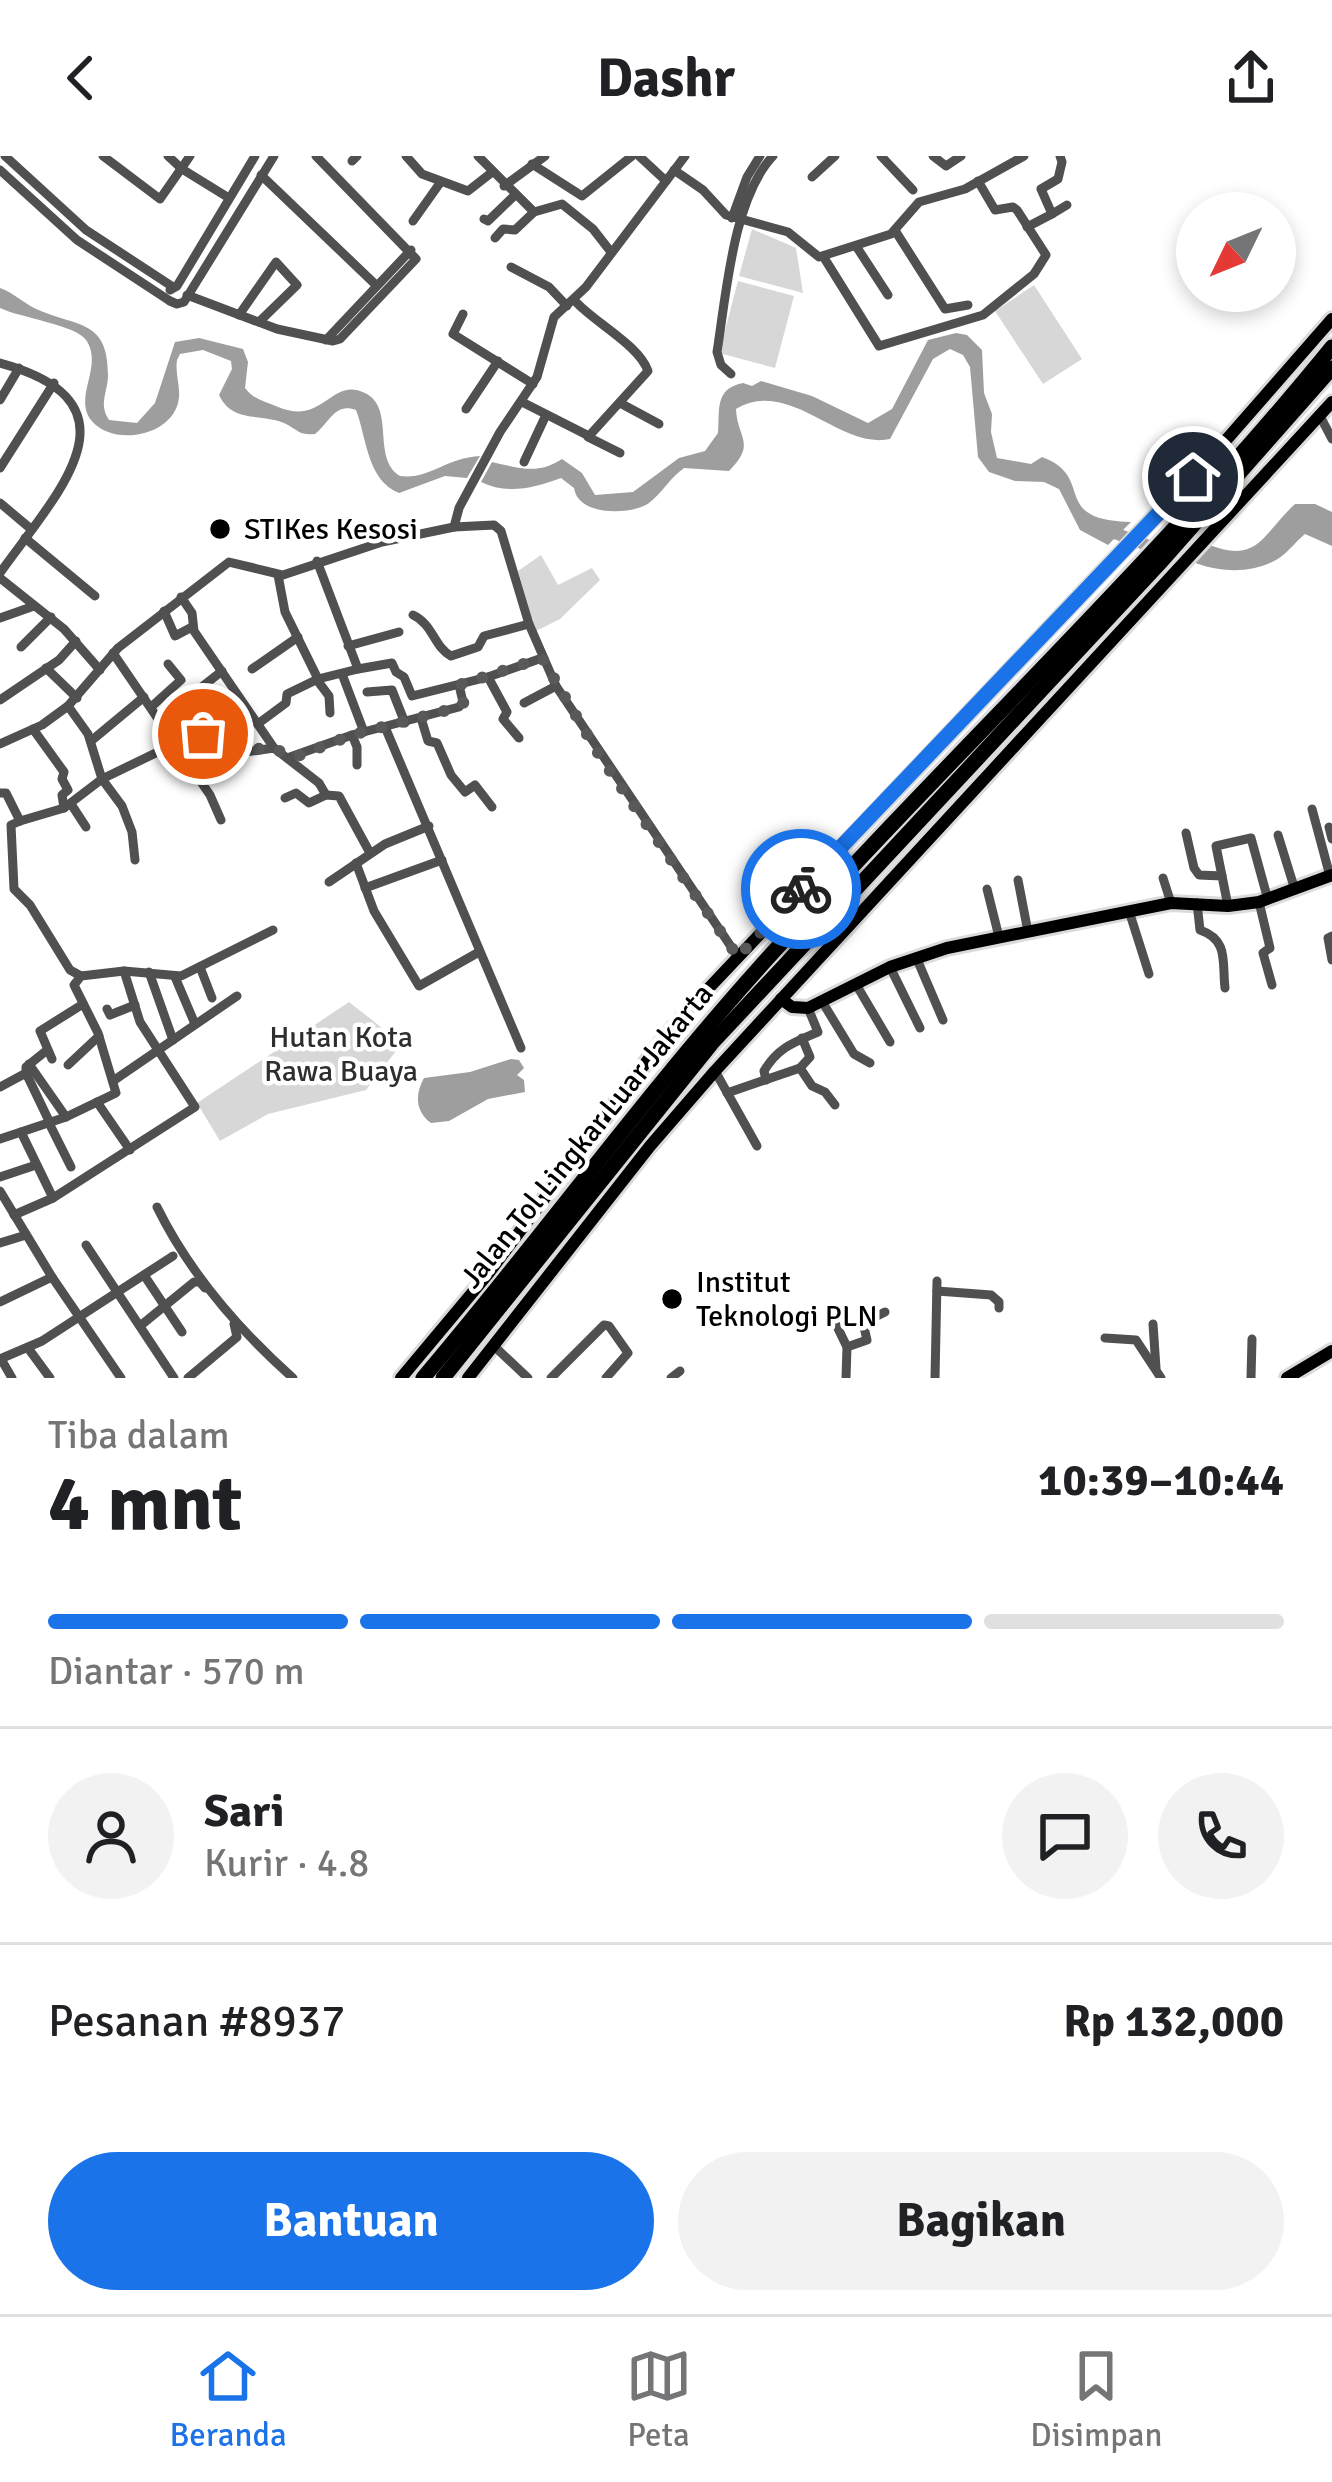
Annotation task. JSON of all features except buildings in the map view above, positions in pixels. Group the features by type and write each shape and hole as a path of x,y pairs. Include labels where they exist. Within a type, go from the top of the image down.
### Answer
{"highway":[{"name":"Jalan Tol Lingkar Luar Jakarta","path":"423,1378 761,966 1174,528 1332,347"},
{"name":"Jalan Tol Lingkar Luar Jakarta","path":"443,1378 712,1043 1332,371"}],"main road":[{"path":"401,1378 520,1234 665,1037 1155,516 1332,319"},
{"path":"468,1378 650,1146 715,1071 1210,531 1328,412"},
{"path":"781,998 792,1007 808,1008 916,957 1171,903 1228,906 1264,901 1331,876"},
{"path":"1287,1378 1332,1351"}],"street":[{"path":"5,156 86,230 181,290 260,322 326,340 340,339 416,260 316,156"},
{"path":"103,156 158,199 190,156"},
{"path":"168,156 229,198"},
{"path":"0,170 77,240 181,304 181,290 255,156"},
{"path":"181,290 274,156"},
{"path":"406,156 422,174 469,191 491,172"},
{"path":"478,156 534,212"},
{"path":"504,186 545,156"},
{"path":"532,164 582,196 635,156 666,181"},
{"path":"454,527 459,508 533,384 548,328 685,156"},
{"path":"812,178 835,156"},
{"path":"881,156 913,190"},
{"path":"937,160 949,166 961,156"},
{"path":"821,257 896,232 908,209 919,202 978,182 1024,156"},
{"path":"1052,214 1041,189 1058,179 1060,156"},
{"path":"731,374 721,365 717,352 737,219 764,159"},
{"path":"674,170 737,219 788,232 821,257 881,346 983,315 1034,274 1046,255 1013,207 998,211 992,207 978,182"},
{"path":"261,175 376,285"},
{"path":"413,221 440,183"},
{"path":"484,219 488,221 514,196"},
{"path":"495,238 503,229 515,230 534,212 562,204 593,229 611,252"},
{"path":"1027,226 1067,205"},
{"path":"896,232 945,309 968,304"},
{"path":"856,246 888,295"},
{"path":"326,340 411,250"},
{"path":"239,315 277,263 297,286 260,322"},
{"path":"511,267 549,287 620,338 648,367 588,436"},
{"path":"463,314 452,333 533,384"},
{"path":"466,409 498,361"},
{"path":"0,363 54,382 76,409 83,439 75,461 0,576 51,617 100,670"},
{"path":"0,400 19,368"},
{"path":"0,468 4,450 54,382"},
{"path":"522,401 620,453"},
{"path":"620,403 659,424"},
{"path":"1328,412 1332,439"},
{"path":"524,462 546,416"},
{"path":"0,503 95,596"},
{"path":"0,744 33,729 72,702 113,653 212,572 235,560 278,574 382,542 489,523 498,527 529,624 556,686 738,957"},
{"path":"317,561 358,669"},
{"path":"278,574 281,600 329,696 330,713"},
{"path":"181,597 192,613 192,627 276,749 319,783 326,795"},
{"path":"0,619 34,606"},
{"path":"164,611 175,636"},
{"path":"412,615 426,622 444,653 451,656 479,646 484,636 529,624"},
{"path":"21,647 51,617"},
{"path":"162,643 192,627"},
{"path":"348,646 399,632"},
{"path":"252,669 298,637"},
{"path":"0,700 76,641"},
{"path":"113,653 221,820"},
{"path":"259,723 286,703 287,694 318,679 358,669 392,662 412,696 542,658"},
{"path":"91,740 181,680 168,664"},
{"path":"46,668 72,702 91,740 102,779 122,806 132,832 135,860"},
{"path":"160,720 222,671"},
{"path":"342,674 358,733 357,765"},
{"path":"488,677 507,712 503,718 519,738"},
{"path":"290,757 461,706 459,685"},
{"path":"524,703 556,686"},
{"path":"368,692 390,688 405,723"},
{"path":"421,718 428,740 437,743 465,792 475,785 492,807"},
{"path":"385,727 521,1048"},
{"path":"33,729 64,772 68,791 62,795 86,827"},
{"path":"273,930 176,977 124,971 81,976 70,970 13,885 10,825 67,806 102,779 201,733 225,755 276,749"},
{"path":"0,793 6,793 20,820"},
{"path":"285,798 294,793 309,803 326,795 338,796 370,854"},
{"path":"1312,809 1331,876"},
{"path":"329,882 370,854 429,826"},
{"path":"1186,833 1196,872 1222,876"},
{"path":"1278,835 1295,890"},
{"path":"1228,906 1216,846 1250,837 1264,901 1270,948 1263,953 1272,986"},
{"path":"365,888 442,860"},
{"path":"356,862 365,888 419,986 478,952"},
{"path":"1162,878 1171,903"},
{"path":"1018,880 1028,932"},
{"path":"987,889 999,937"},
{"path":"1197,903 1200,930 1214,934 1221,943 1226,988"},
{"path":"1130,911 1149,974"},
{"path":"1332,936 1328,938 1332,960"},
{"path":"916,957 943,1019"},
{"path":"200,967 212,998"},
{"path":"890,967 920,1028"},
{"path":"14,1215 53,1198 195,1106 140,1022 124,971"},
{"path":"149,972 172,1040"},
{"path":"0,1139 66,1118 116,1093 99,1036 74,985 81,976"},
{"path":"176,977 195,1024"},
{"path":"857,986 890,1042"},
{"path":"113,1081 237,996"},
{"path":"823,1003 854,1054 870,1063"},
{"path":"0,1087 49,1055 41,1030 82,1004"},
{"path":"107,1009 111,1015 135,1005"},
{"path":"766,1080 764,1070 774,1054 818,1032 808,1008"},
{"path":"68,1065 99,1036"},
{"path":"727,1093 800,1068 811,1057 802,1038"},
{"path":"28,1068 66,1118"},
{"path":"28,1068 71,1167"},
{"path":"800,1068 812,1086 825,1092 835,1105"},
{"path":"715,1071 757,1146"},
{"path":"97,1102 130,1150"},
{"path":"21,1132 53,1198"},
{"path":"0,1177 35,1165"},
{"path":"0,1191 122,1378"},
{"path":"157,1208 193,1267 253,1340 293,1378"},
{"path":"0,1243 26,1235"},
{"path":"86,1245 173,1378"},
{"path":"12,1378 0,1359 80,1318 172,1256"},
{"path":"144,1275 182,1332"},
{"path":"0,1301 52,1277"},
{"path":"140,1326 197,1281 238,1330 237,1337 188,1378"},
{"path":"935,1378 937,1287 991,1295 999,1308"},
{"path":"847,1347 867,1340 863,1322 884,1312"},
{"path":"832,1316 847,1347 846,1378"},
{"path":"1153,1324 1158,1373"},
{"path":"551,1378 604,1325 627,1349 625,1358 606,1378"},
{"path":"1105,1338 1154,1340"},
{"path":"1251,1378 1252,1339"},
{"path":"1136,1340 1158,1373"},
{"path":"494,1346 528,1378"},
{"path":"28,1348 50,1378"}],"green space":[{"path":"752,229 796,248 803,293 739,276"},
{"path":"738,281 794,296 775,368 719,353"},
{"path":"1034,285 1082,359 1043,384 995,311"},
{"path":"541,555 558,585 592,568 600,580 560,619 536,631 518,571"},
{"name":"Hutan Kota Rawa Buaya","path":"349,1002 386,1031 396,1051 366,1090 268,1114 220,1141 197,1103"}],"shaded area":[{"path":"0,288 97,335 107,357 104,403 109,420 137,423 155,403 175,342 199,338 243,349 248,362 245,388 278,407 306,410 344,391 365,393 379,410 387,458 400,476 420,475 480,456 467,478 445,476 399,493 374,469 356,410 337,411 315,434 232,411 219,395 232,369 231,361 203,350 180,354 179,397 167,421 142,434 114,434 101,429 86,411 92,360 86,340 71,330 0,308"},
{"path":"967,335 982,350 984,393 992,414 997,458 1031,464 1042,457 1067,475 1081,506 1090,514 1131,522 1108,545 1080,530 1059,489 989,472 978,457 970,367 963,355 950,349 933,359 890,439 871,440 795,407 756,402 736,409 744,447 729,471 684,468 641,507 595,509 561,478 521,489 481,482 492,462 536,469 562,459 582,473 595,495 633,492 679,458 705,451 718,433 723,395 743,383 752,386 761,381 812,396 868,423 892,409 928,340"},
{"path":"1295,504 1315,504 1332,512 1332,546 1305,534 1280,557 1255,568 1211,568 1190,561 1207,544 1224,550 1249,548"},
{"path":"519,1060 524,1068 517,1075 524,1080 525,1092 488,1099 449,1121 431,1123 419,1108 424,1078 470,1072"}],"waterway":[{"path":"1104,529 1152,547 1199,557"}],"way so far":[{"path":"203,734 225,755 269,747 295,757 352,735 459,707 464,702 459,685 542,658 601,758 738,957 801,889"}],"place":[{"name":"STIKes Kesosi","path":"220,529"},
{"name":"Institut Teknologi PLN","path":"672,1299"}],"route":[{"path":"801,889 1193,477"}]}
